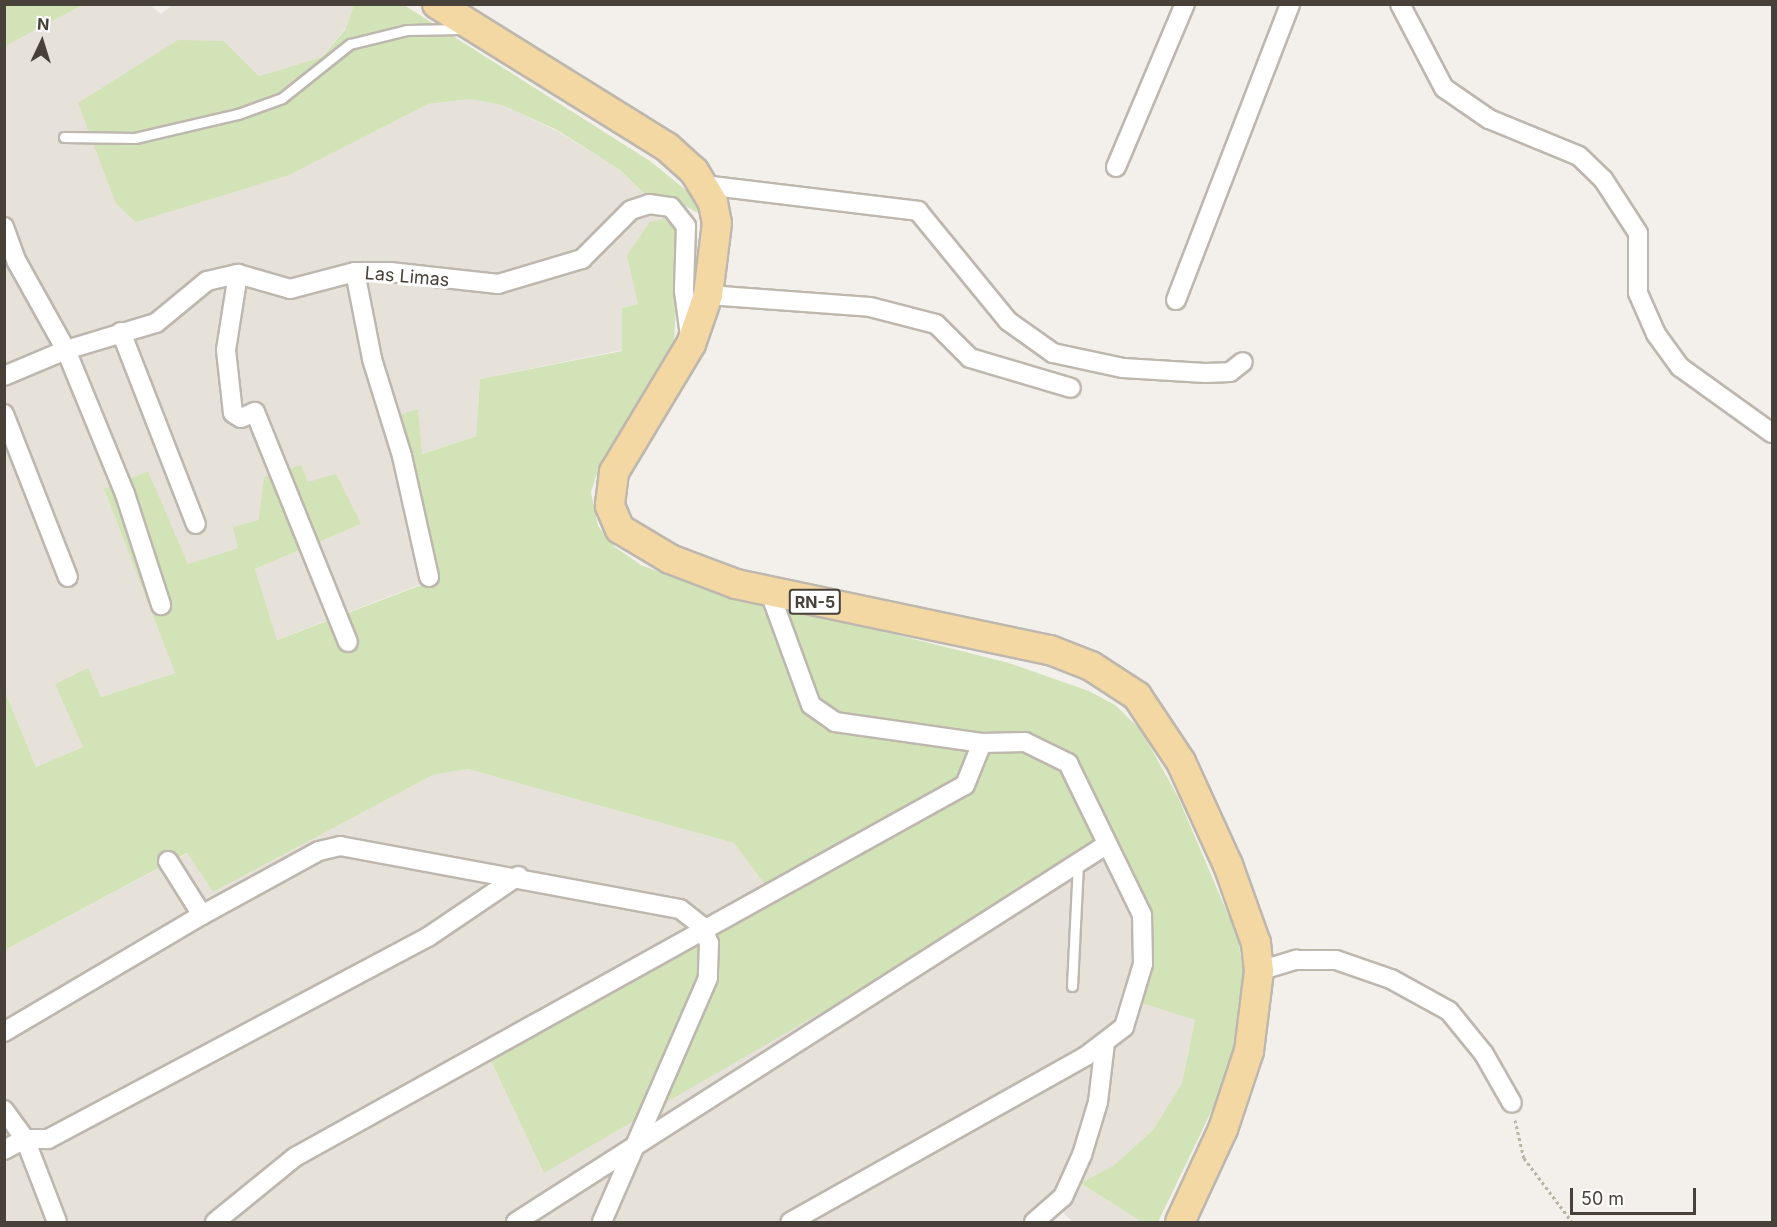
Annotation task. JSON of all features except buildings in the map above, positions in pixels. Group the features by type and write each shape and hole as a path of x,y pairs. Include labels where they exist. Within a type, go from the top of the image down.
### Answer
{"main road":[{"name":"RN-5","path":"437,4 667,147 705,185 717,223 708,295 691,344 614,472 612,513 626,533 670,559 770,592 1050,650 1091,666 1137,696 1196,789 1256,943 1259,971 1248,1051 1223,1129 1180,1222"}],"street":[{"path":"1116,167 1185,4"},
{"path":"1176,300 1290,4"},
{"path":"1400,4 1444,88 1489,119 1579,156 1602,179 1638,233 1638,293 1656,334 1680,367 1773,433"},
{"path":"705,185 918,211 1008,321 1053,352 1123,368 1205,373 1230,372 1243,362"},
{"name":"Las Limas","path":"4,376 66,350 156,323 207,280 238,274 290,289 355,272 498,284 582,259 631,210 649,204 671,207 686,226 684,291 691,344"},
{"path":"4,227 17,262 66,350 125,494 161,605"},
{"path":"355,272 372,359 402,456 429,577"},
{"path":"238,274 226,350 233,413 241,418 255,412 348,642"},
{"path":"708,295 870,307 903,315 936,324 970,358 1071,388"},
{"path":"121,333 162,425 196,524"},
{"path":"4,414 68,577"},
{"path":"770,592 811,705 835,722 982,743 1024,742 1068,763 1142,915 1143,964 1124,1027 1104,1042 790,1222"},
{"path":"215,1222 295,1157 702,926 965,784 982,743"},
{"path":"516,1222 633,1145 1106,845"},
{"path":"4,1032 202,915 319,851 340,846 518,876 680,909 702,926 712,957 708,978 633,1145 602,1222"},
{"path":"168,861 202,915"},
{"path":"4,1150 25,1139 48,1139 417,942 518,876"},
{"path":"1259,971 1296,960 1336,960 1391,979 1449,1011 1484,1054 1512,1103"},
{"path":"1034,1222 1063,1197 1082,1155 1098,1102 1104,1042"},
{"path":"4,1110 25,1139 57,1222"}],"lane":[{"path":"64,137 135,138 238,114 282,98 350,44 407,30 477,29"},
{"path":"1072,986 1078,862"}],"path":[{"path":"1512,1103 1524,1158 1572,1222"}],"shaded area":[{"path":"174,4 354,5 345,29 322,57 259,76 224,41 78,103 394,120 428,104 470,99 502,105 557,131 620,170 669,218 638,304 622,308 622,350 480,379 476,436 421,454 418,410 399,415 429,581 276,640 255,569 361,524 259,520 238,548 187,565 148,471 104,489 175,673 101,697 56,683 83,747 36,767 4,689 4,46 83,5 150,5 161,14"},
{"path":"468,769 734,843 777,899 491,1061 544,1172 1118,841 1153,938 1139,1001 1195,1020 1182,1083 1153,1130 1113,1166 1080,1183 1142,1222 1073,1222 1061,1211 1041,1222 5,1222 5,950 188,853 213,892 433,775"}],"green space":[{"path":"5,4 83,4 83,5 5,46"},
{"path":"354,5 404,5 650,161 697,199 698,213 670,198 651,200 620,170 557,130 502,105 470,99 428,104 289,175 136,222 116,204 78,103 178,40 224,41 259,76 322,57 345,30"},
{"path":"669,218 680,225 674,344 600,464 591,492 598,526 615,547 641,565 690,583 1009,663 1089,691 1115,705 1141,730 1178,797 1238,938 1244,978 1241,1030 1224,1085 1158,1222 1142,1222 1080,1183 1113,1166 1153,1130 1182,1083 1195,1020 1139,1002 1153,938 1118,841 544,1173 491,1061 776,899 734,843 468,769 433,775 213,892 187,853 5,950 4,689 36,767 83,747 55,684 88,668 101,697 175,673 104,489 148,471 188,564 238,548 233,527 259,520 264,477 301,465 308,482 336,474 361,524 255,569 277,640 429,582 399,415 418,409 422,454 476,436 480,379 622,351 622,308 638,304 627,255 650,222"}]}
